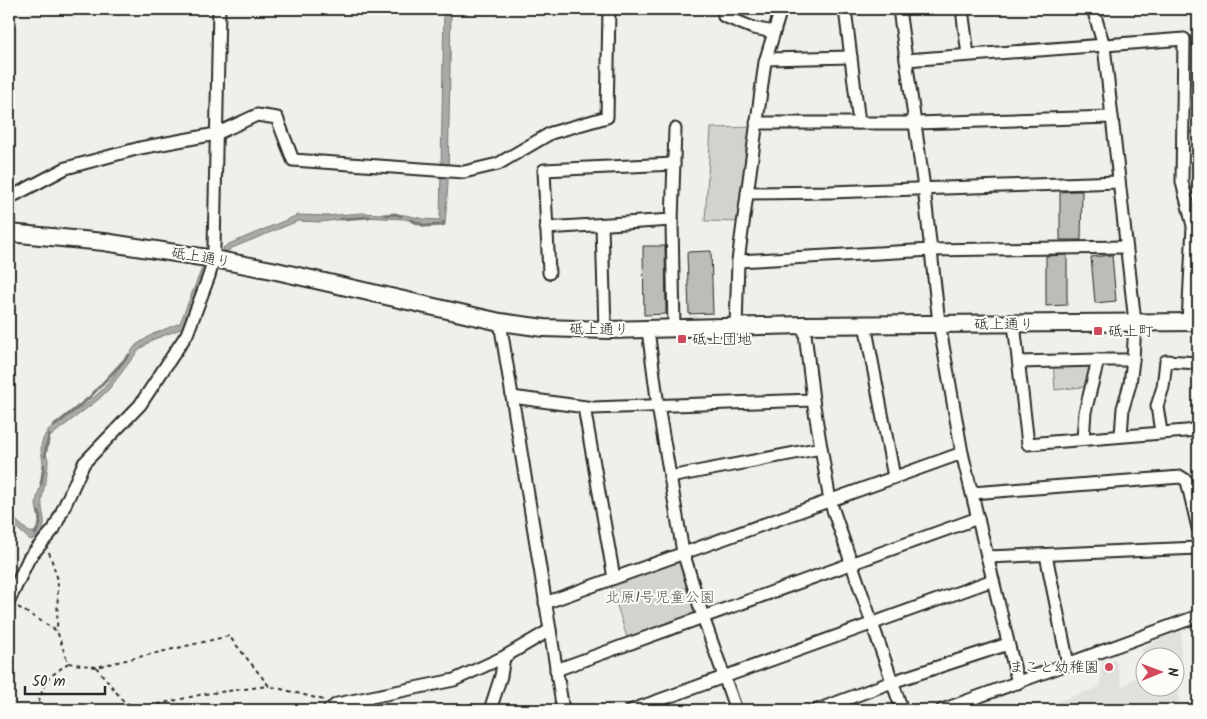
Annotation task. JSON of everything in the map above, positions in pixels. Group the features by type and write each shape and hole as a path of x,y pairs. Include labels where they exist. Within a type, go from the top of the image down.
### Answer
{"street":[{"path":"10,601 29,558 54,529 84,463 140,405 187,334 214,259 219,9"},
{"path":"9,198 66,168 140,148 216,134 257,115 277,118 293,160 464,172 498,164 551,133 607,117 609,9"},
{"path":"725,9 724,16 753,28 774,32"},
{"path":"736,327 738,261 756,123 766,59 781,9"},
{"path":"845,9 859,123"},
{"path":"899,9 924,188 939,323 962,453 1018,683"},
{"path":"962,9 968,56"},
{"path":"1093,9 1104,46 1135,322 1133,360 1121,435"},
{"path":"906,60 1184,39 1182,182 1193,226 1193,322"},
{"path":"766,59 851,57"},
{"path":"756,123 915,123 1112,117"},
{"path":"674,329 672,220 676,129"},
{"path":"548,273 544,170 674,164"},
{"path":"747,193 1119,182"},
{"path":"546,228 672,220"},
{"path":"602,225 605,330"},
{"name":"砥上通り","path":"9,233 104,242 214,259 272,270 500,322 544,328 648,330 865,324 1193,322"},
{"path":"738,261 931,250 1126,247"},
{"path":"500,322 563,710"},
{"path":"865,324 894,477"},
{"path":"1014,324 1028,444 1198,430"},
{"path":"804,325 813,400 830,501 902,710"},
{"path":"648,330 658,406 683,552 703,617 736,710"},
{"path":"1083,439 1085,412 1098,360"},
{"path":"1018,362 1133,360"},
{"path":"1161,432 1158,406 1163,387 1166,361 1198,363"},
{"path":"512,398 594,408 813,400"},
{"path":"584,407 614,578"},
{"path":"670,477 821,448"},
{"path":"545,603 962,453"},
{"path":"972,492 1181,476 1187,481 1198,528"},
{"path":"556,670 978,518"},
{"path":"987,557 1198,548"},
{"path":"1046,554 1068,664"},
{"path":"632,710 993,580"},
{"path":"942,710 1198,616"},
{"path":"333,707 454,680 504,657 550,630"},
{"path":"816,710 892,682 1008,644"},
{"path":"490,710 501,676 504,657"}],"path":[{"path":"45,540 58,580 57,631 68,663"},
{"path":"10,601 57,631"},
{"path":"36,710 46,680 68,663 96,667 229,636 269,686"},
{"path":"96,667 125,703 141,708 204,694 269,686 333,707"}],"shaded area":[{"path":"444,9 451,9 448,183 445,225 425,225 405,219 362,217 320,222 298,221 232,248 225,253 223,248 229,244 298,215 326,216 361,213 405,215 440,220"},
{"path":"202,268 206,270 183,328 152,340 138,351 99,399 52,435 47,441 45,452 48,459 48,467 42,498 44,526 38,535 32,540 29,539 9,521 9,514 29,532 35,532 40,526 36,503 43,477 41,447 49,429 90,401 104,388 136,345 153,334 180,323"},
{"name":"まこと幼稚園","path":"1182,628 1181,646 1146,646"},
{"name":"まこと幼稚園","path":"1116,660 1122,687 1134,679 1134,696 1179,696 1178,709 1041,710 1042,707 1100,687 1102,661"}],"green space":[{"path":"756,127 743,222 705,221 711,128"},
{"path":"1053,361 1096,366 1092,386 1055,390"},
{"name":"北原1号児童公園","path":"683,552 703,617 629,644 609,580"}],"building":[{"path":"1082,191 1081,240 1060,240 1060,192"},
{"path":"643,246 665,246 666,314 644,315"},
{"path":"711,251 713,313 689,314 687,252"},
{"path":"1067,255 1067,305 1046,306 1046,256"},
{"path":"1112,255 1116,301 1095,303 1091,257"}],"waterway":[{"path":"385,215 395,214 401,216"},
{"path":"341,219 369,217"},
{"path":"411,220 425,226 443,225 443,222"},
{"path":"54,426 89,398 129,355"},
{"path":"45,456 49,435"},
{"path":"41,484 44,465"},
{"path":"35,534 40,524 39,512"}],"place":[{"name":"砥上町","path":"1098,331"},
{"name":"砥上団地","path":"682,339"},
{"name":"まこと幼稚園","path":"1109,667"}]}
